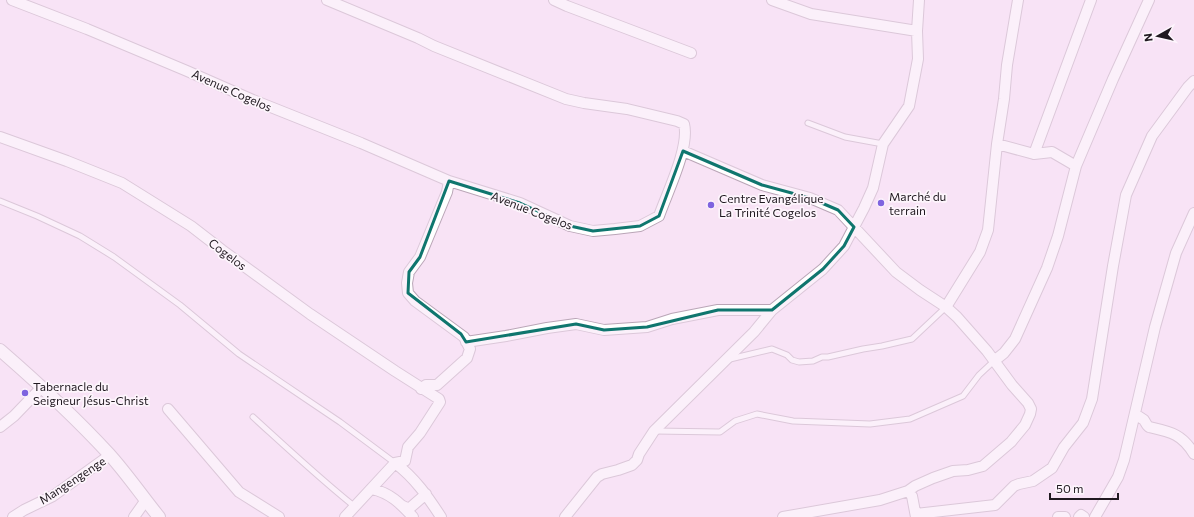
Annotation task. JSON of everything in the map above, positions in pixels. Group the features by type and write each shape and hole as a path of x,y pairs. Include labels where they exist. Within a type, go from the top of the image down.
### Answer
{"street":[{"name":"Avenue Cogelos","path":"12,0 87,29 449,181 520,203 570,226 593,231 640,226 659,216 683,152 686,132 684,124 627,109 566,99 434,46 327,0"},
{"path":"554,0 690,53"},
{"path":"772,0 811,14 917,31"},
{"path":"569,515 597,477 602,474 632,465 637,460 639,454 654,432 754,332 772,310 823,269 844,246 873,188 883,144 909,106 918,59 917,31 919,0"},
{"path":"946,307 980,252 988,230 1007,65 1018,0"},
{"path":"1034,154 1091,0"},
{"path":"994,360 1004,353 1015,339 1046,268 1058,236 1076,166 1113,78 1149,0"},
{"path":"908,491 912,496 916,516 995,506 1014,486 1033,481 1052,468 1064,447 1083,423 1092,399 1126,195 1152,136 1192,85"},
{"name":"Cogelos","path":"0,136 67,161 122,184 191,226 310,314 421,389 439,399 440,402 420,433 408,447 405,461 395,463"},
{"path":"997,144 1034,154 1052,152 1076,166"},
{"path":"683,152 762,185 810,198 838,210 896,272 946,307 987,351 1012,385 1028,403 1030,409 1030,414 1025,425 1011,442 983,466 968,470 953,471 933,478 915,486 908,491 880,500 783,517"},
{"path":"421,389 426,385 437,385 467,358 470,349 464,336 415,301 408,293 407,283 409,272 420,257 447,192 449,181"},
{"path":"1095,517 1118,477 1124,460 1154,327 1176,253 1192,226 1194,213"},
{"path":"466,342 576,324 604,330 648,327 672,319 718,310 772,310"},
{"path":"0,350 78,421 110,455 159,517"},
{"path":"0,427 14,416 42,387"},
{"path":"168,408 239,492 279,517"},
{"path":"1135,414 1142,418 1149,427 1171,432 1180,437 1189,445 1194,454"},
{"name":"Mangengenge","path":"14,517 24,510 53,496 110,455"},
{"path":"345,517 395,463 408,474 426,494 441,517"},
{"path":"372,489 382,491 407,508 411,507 426,494"},
{"path":"134,517 146,500"},
{"path":"401,504 413,517"},
{"path":"1079,517 1081,515 1084,517"},
{"path":"1058,517 1065,517"}],"lane":[{"path":"808,123 845,137 883,144"},
{"path":"0,201 80,236 114,257 180,305 239,354 340,422 395,463"},
{"path":"715,371 732,358 772,349 787,355 792,360 799,362 813,361 822,357 912,339 946,307"},
{"path":"654,432 720,432 735,421 757,414 793,421 864,424 910,419 963,396 979,375 994,360"},
{"path":"252,418 354,506"}],"highlighted area":[{"path":"683,151 762,185 810,198 838,210 854,227 844,246 823,269 772,310 718,310 647,327 604,330 576,324 466,342 461,334 408,293 409,272 420,257 449,181 520,203 570,226 593,231 640,226 659,216"}],"place":[{"name":"Marché du terrain","path":"881,203"},
{"name":"Centre Evangélique La Trinité Cogelos","path":"711,205"},
{"name":"Tabernacle du Seigneur Jésus-Christ","path":"25,393"}]}
